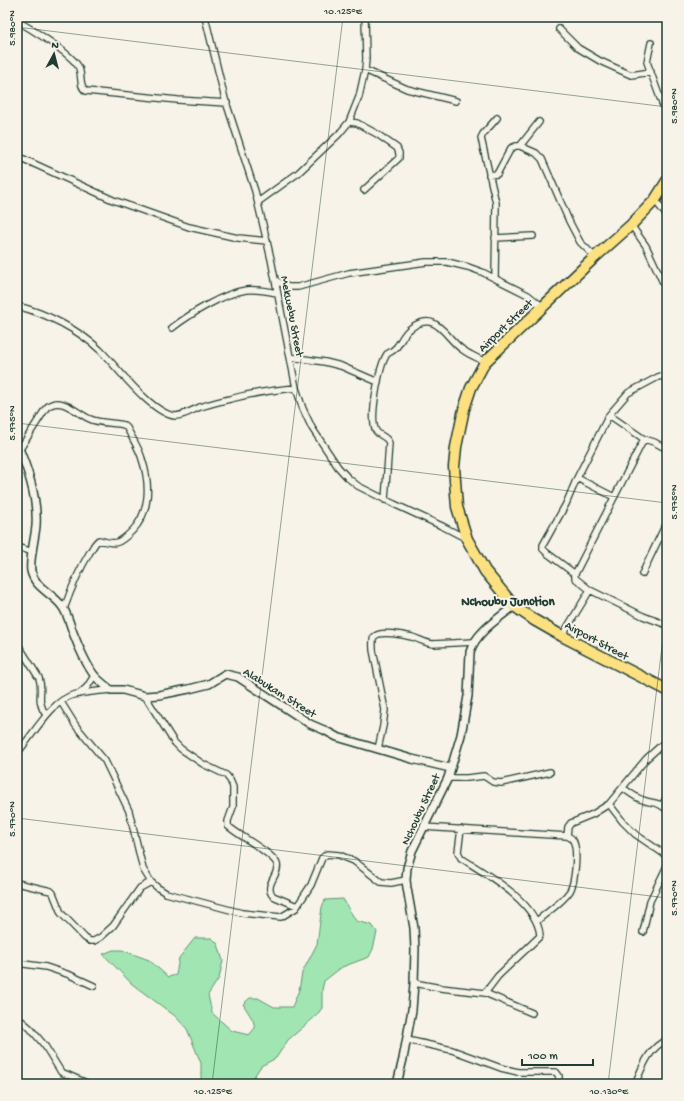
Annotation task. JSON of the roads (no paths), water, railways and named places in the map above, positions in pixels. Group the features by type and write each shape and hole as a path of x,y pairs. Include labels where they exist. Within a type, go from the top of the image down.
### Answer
{"highway":[{"name":"Airport Street","path":"667,181 655,200 631,225 595,257 485,362 471,388 464,409 456,447 454,467 457,507 467,539 485,571 514,606 534,620 562,636 667,690"}],"street":[{"name":"Mekwebu Street","path":"205,17 227,103 258,202 296,388 303,409 312,428 338,467 358,486 467,539"},
{"path":"258,202 298,173 349,122 359,97 365,70 365,17"},
{"path":"17,21 36,32 76,63 80,70 82,87 86,92 227,103"},
{"path":"559,29 578,48 600,61 631,75 651,72"},
{"path":"651,43 648,62 663,106 667,110"},
{"path":"365,70 407,89 456,102"},
{"path":"495,279 496,203 481,138 497,118"},
{"path":"349,122 357,123 377,134 397,148 399,153 398,158 364,190"},
{"path":"520,146 539,122"},
{"path":"489,175 496,174 511,148 520,146 536,153 542,158 580,242 595,257"},
{"path":"17,156 113,200 189,227 238,238 267,241"},
{"path":"655,200 667,216"},
{"path":"631,225 646,246 667,291"},
{"path":"495,238 532,236"},
{"path":"275,280 288,287 298,287 350,273 426,262 447,262 468,267 495,279 528,295 543,307"},
{"path":"172,328 187,316 238,291 248,290 277,293"},
{"path":"17,306 61,323 88,341 100,350 146,399 163,412 174,416 181,415 199,407 230,399 272,390 296,388"},
{"path":"385,500 389,443 386,438 378,433 374,426 374,406 384,358 387,354 395,350 405,334 411,328 421,322 427,321 439,326 463,350 485,362"},
{"path":"290,357 341,366 378,382"},
{"path":"667,375 658,377 628,393 608,415 566,504 543,545 543,549 546,553 575,574 575,578 590,590 643,616 667,625"},
{"path":"64,609 85,559 95,542 99,540 113,544 124,540 135,528 144,514 148,490 142,458 124,425 90,419 70,406 54,403 50,404 46,408 18,446 29,474 36,510 31,570 36,582 56,599 64,609 75,638 94,676 111,690"},
{"path":"608,415 644,439 654,442 667,449"},
{"path":"575,574 644,439"},
{"path":"577,478 614,497"},
{"path":"642,574 664,528 667,525"},
{"path":"17,547 33,552"},
{"path":"562,636 590,590"},
{"path":"378,749 385,710 373,650 373,640 375,635 396,634 413,637 433,644 474,642 492,624 514,606"},
{"path":"17,642 39,678 41,708 46,715"},
{"name":"Nchoubu Street","path":"396,1084 407,1040 412,1010 414,983 414,928 406,880 407,868 412,850 448,778 461,735 468,696 470,652 474,642"},
{"name":"Alabukam Street","path":"111,690 123,690 145,696 189,689 209,684 225,674 230,675 238,677 310,724 337,737 412,759 450,768"},
{"path":"79,694 87,687 94,676"},
{"path":"17,753 46,715 61,702 72,695 111,690"},
{"path":"145,696 174,742 181,749 203,764 226,775 230,780 233,787 233,807 228,820 228,826 240,836 272,856 277,864 277,868 270,887 271,893 274,896 297,906"},
{"path":"61,702 76,726 105,761 129,812 143,869 151,882 166,893 242,914 281,918 297,906 311,886 322,858 328,854 339,855 354,861 381,882 390,883 406,880"},
{"path":"567,836 568,827 571,824 593,814 609,804 646,759 667,740"},
{"path":"448,778 484,776 492,782 502,783 550,772"},
{"path":"623,788 643,800 662,805 667,810"},
{"path":"662,805 667,797"},
{"path":"609,804 623,822 635,834 667,856"},
{"path":"423,827 567,836 571,838 576,851 575,873 570,890 537,921"},
{"path":"461,829 458,852 461,858 498,882 518,898 537,921 540,932 539,937 498,976 485,993"},
{"path":"643,932 650,901 667,866"},
{"path":"17,883 52,891 61,913 85,938 90,941 94,941 102,937 113,926 140,888 151,882"},
{"path":"17,963 46,967 70,975 94,986"},
{"path":"414,983 485,993 532,1013"},
{"path":"17,1017 30,1028 45,1046 61,1072 89,1084"},
{"path":"407,1040 452,1050 501,1068 518,1072 556,1072 560,1076 558,1084"},
{"path":"635,1084 647,1058 657,1046 667,1040"}],"district":[{"name":"Nchoubu Junction","path":"508,600"}]}
